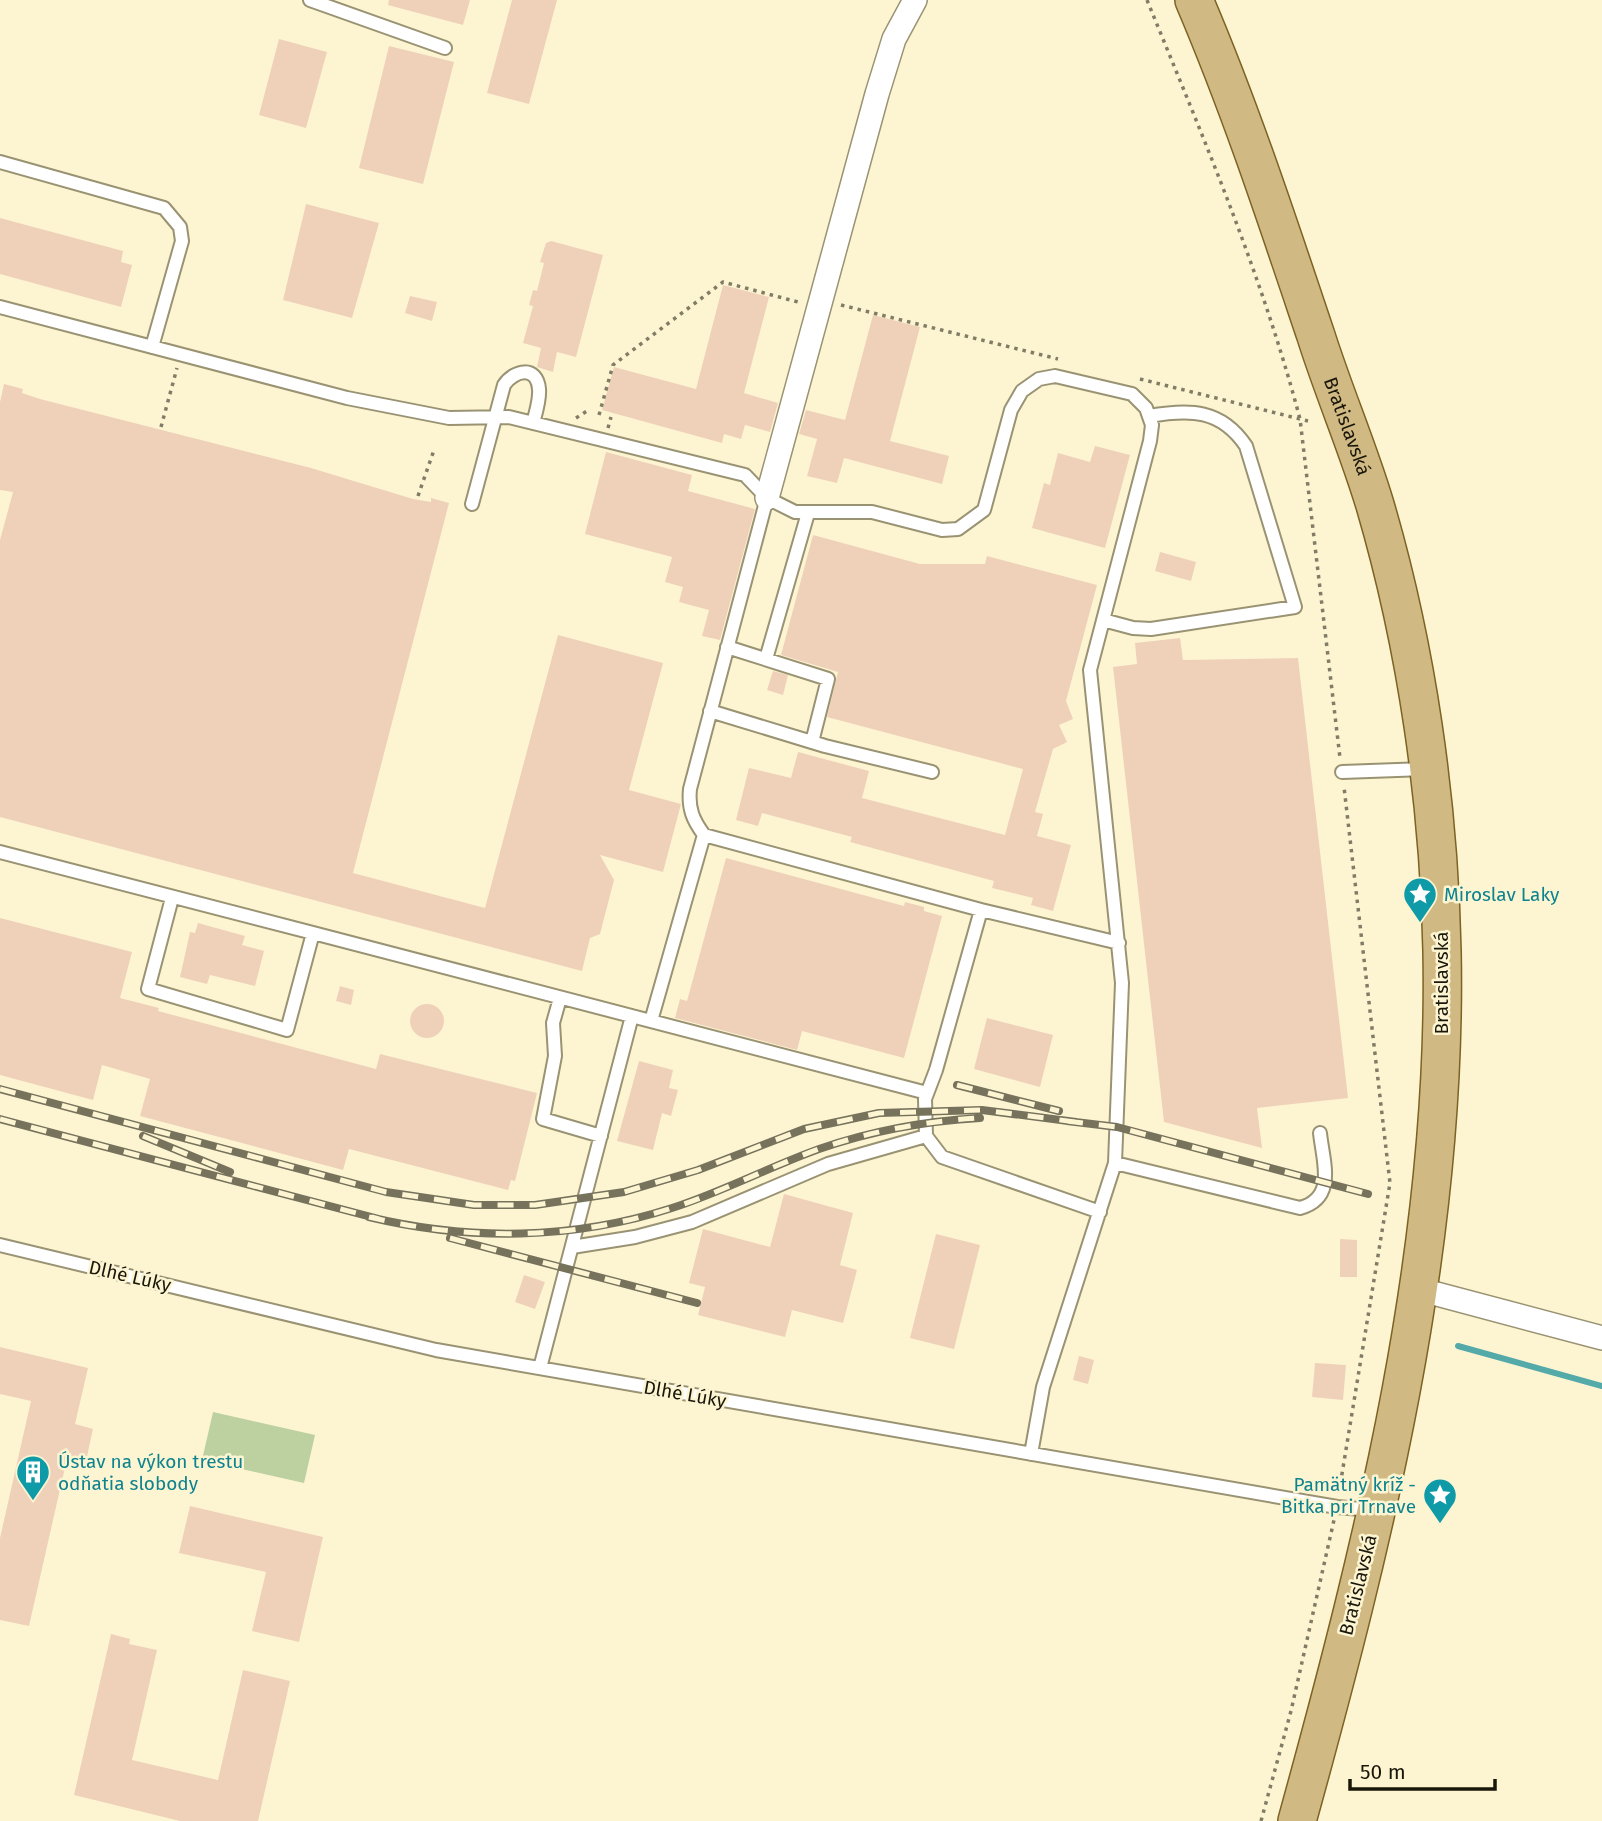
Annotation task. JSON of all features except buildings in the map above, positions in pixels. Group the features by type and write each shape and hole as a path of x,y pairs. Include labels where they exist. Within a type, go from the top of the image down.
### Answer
{"main road":[{"name":"Bratislavská","path":"1194,0 1227,78 1375,505 1409,654 1427,769 1439,885 1442,1019 1435,1163 1418,1289 1376,1510 1297,1821"}],"street":[{"path":"767,498 877,94 894,39 915,0"},
{"path":"1418,1289 1602,1338"}],"lane":[{"path":"310,0 445,48"},
{"path":"0,162 164,208 173,216 183,241 152,347"},
{"path":"0,308 347,398 449,418 495,417 533,423 744,475 767,498 795,512 872,512 942,530 958,529 973,521 984,510 1011,410 1022,391 1039,379 1055,376 1132,394 1146,408 1150,441 1090,670 1122,983 1115,1163 1043,1387 1031,1454"},
{"path":"472,504 504,385 510,376 520,371 531,373 538,381 540,393 533,423"},
{"path":"1103,620 1133,628 1151,629 1296,607 1246,446 1233,427 1209,416 1187,413 1149,416"},
{"path":"767,498 688,803 692,819 704,835 981,910 1119,943"},
{"path":"766,659 808,513"},
{"path":"727,647 828,678 812,742"},
{"path":"710,711 812,742 932,772"},
{"path":"1342,772 1427,769"},
{"path":"651,1021 704,835"},
{"path":"0,852 927,1093"},
{"path":"172,898 148,989 288,1030 313,933"},
{"path":"981,910 927,1093 926,1136 942,1157 1100,1212"},
{"path":"560,998 553,1023 555,1056 543,1119 601,1136"},
{"path":"540,1368 632,1016"},
{"path":"1115,1163 1300,1208 1313,1204 1324,1192 1326,1183 1320,1133"},
{"path":"572,1247 635,1237 692,1222 828,1164 926,1136"},
{"name":"Dlhé Lúky","path":"0,1245 436,1350 1337,1507 1376,1510"}],"path":[{"path":"1147,0 1221,182 1287,369 1300,419 1390,1183 1367,1306 1371,1313 1337,1507 1291,1711 1261,1821"},
{"path":"599,415 612,365 723,282 807,304"},
{"path":"834,303 1060,360"},
{"path":"162,427 181,354"},
{"path":"1127,376 1308,421"},
{"path":"418,496 433,450"}],"green space":[{"path":"213,1412 315,1435 304,1483 202,1460"}],"waterway":[{"path":"1458,1346 1602,1386"}],"railway":[{"path":"957,1085 1059,1111"},
{"path":"0,1089 386,1192 474,1205 535,1205 624,1192 698,1170 804,1129 879,1113 982,1110 1076,1122"},
{"path":"369,1217 407,1225 483,1233 521,1234 597,1226 672,1208 800,1156 858,1137 919,1124 980,1118"},
{"path":"0,1119 379,1219"},
{"path":"1067,1121 1117,1127 1368,1194"},
{"path":"143,1136 230,1172"},
{"path":"450,1238 697,1303"}],"place":[{"name":"Miroslav Laky","path":"1420,924"},
{"name":"Ústav na výkon trestu odňatia slobody","path":"33,1502"},
{"name":"Pamätný kríž - Bitka pri Trnave","path":"1440,1525"}]}
